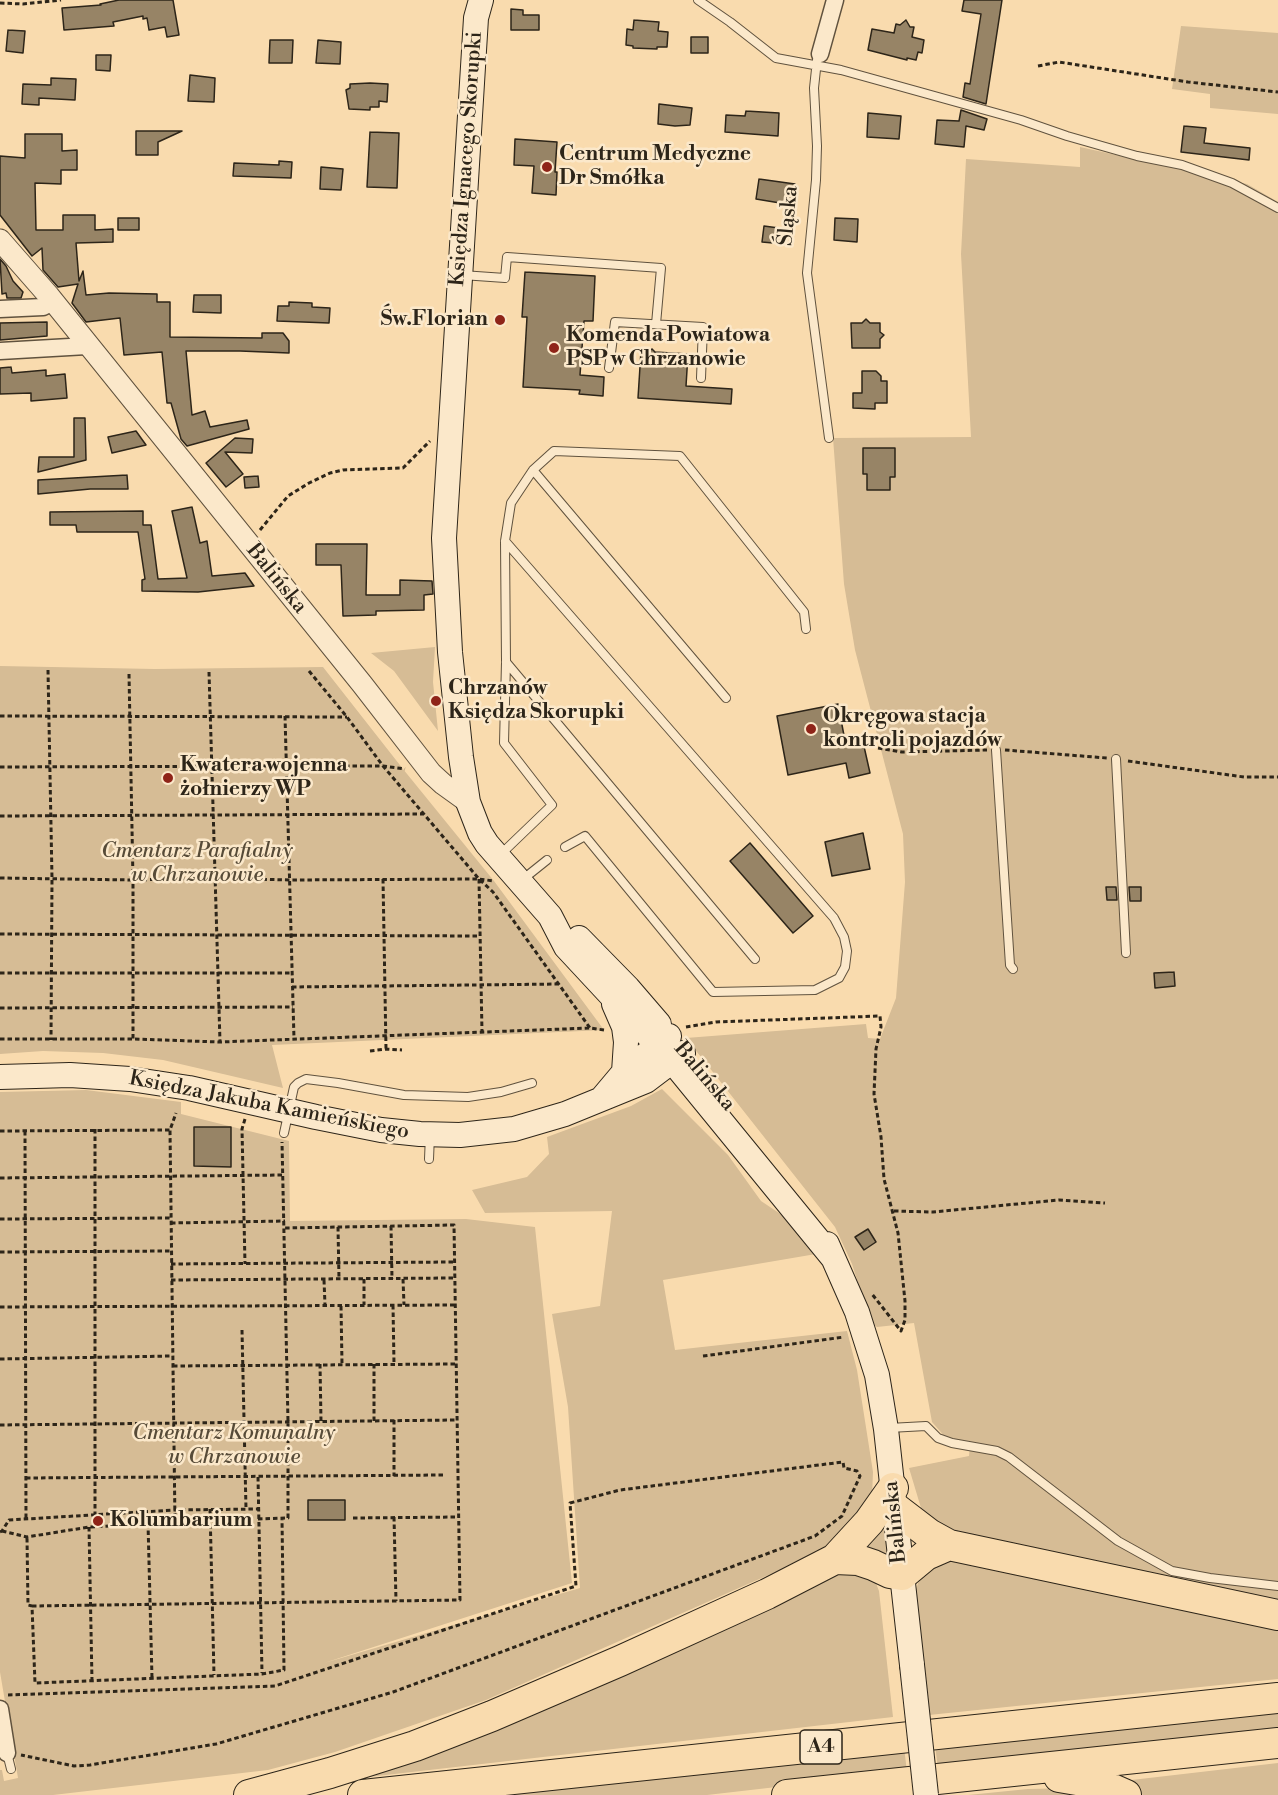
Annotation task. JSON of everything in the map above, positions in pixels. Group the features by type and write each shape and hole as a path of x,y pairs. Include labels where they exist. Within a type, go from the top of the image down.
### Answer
{"highway":[{"path":"249,1795 330,1773 414,1746 492,1716 767,1594 835,1559 894,1498 929,1534 949,1545 1278,1615"},
{"path":"835,1559 858,1560 890,1573 902,1575 926,1555 949,1545"},
{"name":"A4","path":"363,1795 1278,1698"},
{"name":"A4","path":"788,1795 1278,1743"},
{"path":"1017,1770 1101,1784 1126,1795"}],"main road":[{"name":"Księdza Ignacego Skorupki","path":"468,802 450,652 444,538 477,6"},
{"name":"Balińska","path":"468,802 480,833 506,871 550,916 581,939 628,988 665,1050"},
{"name":"Balińska","path":"550,916 566,947 665,1050 833,1258 865,1333 877,1375 886,1428 926,1795"},
{"path":"606,991 624,1027 626,1042 624,1072"},
{"name":"Księdza Jakuba Kamieńskiego","path":"603,1097 624,1072 665,1050"},
{"name":"Księdza Jakuba Kamieńskiego","path":"0,1077 70,1075 130,1079 181,1087 286,1122 430,1135 460,1135 514,1129 555,1118 603,1097 626,1091 646,1081 665,1050"}],"street":[{"name":"Śląska","path":"818,59 835,0"},
{"name":"Balińska","path":"0,240 53,302 249,546 418,764 468,802"},
{"path":"0,309 44,307 53,302"},
{"path":"0,351 87,346"},
{"path":"418,764 448,766 458,757 460,749"},
{"path":"0,1709 9,1761"}],"lane":[{"path":"698,0 776,58 818,59 1137,156 1182,165 1232,183 1278,207"},
{"name":"Śląska","path":"818,59 814,88 816,168 807,273 829,438"},
{"path":"459,275 505,278 507,257 661,268 656,324"},
{"path":"609,368 615,322 704,327 701,378"},
{"path":"506,871 552,805 504,743 505,541 511,503 533,470 554,451 680,456 804,612 806,629"},
{"path":"533,470 726,698"},
{"path":"505,541 834,918 844,937 847,951 845,967 839,978 815,990 713,992 585,836 565,847"},
{"path":"506,662 755,958"},
{"path":"996,750 1010,965 1013,969"},
{"path":"1116,759 1126,953"},
{"path":"506,871 548,860"},
{"path":"286,1122 294,1087 306,1080 338,1083 404,1095 457,1096 501,1092 532,1083"},
{"path":"429,1159 430,1135"},
{"path":"886,1428 926,1426 938,1438 952,1443 997,1451 1009,1457 1118,1541 1172,1571 1278,1586"}],"path":[{"path":"0,3 23,4 61,0"},
{"path":"1038,66 1059,62 1188,82 1278,92"},
{"path":"249,546 288,496 309,483 330,472 403,468 427,443 433,440"},
{"path":"48,670 52,878 51,1040"},
{"path":"309,671 347,717 382,766 479,879 493,892 590,1028"},
{"path":"209,672 220,1042"},
{"path":"129,674 133,1039"},
{"path":"0,716 347,717"},
{"path":"285,716 290,815 291,973 294,1039"},
{"path":"878,748 902,752 996,750 1116,759 1244,777 1278,777"},
{"path":"0,767 382,766 403,769 418,764"},
{"path":"0,816 424,814"},
{"path":"0,878 479,879 494,881 506,871"},
{"path":"383,879 386,1049"},
{"path":"479,879 482,1032"},
{"path":"0,934 480,936"},
{"path":"0,973 291,973"},
{"path":"292,987 559,984"},
{"path":"0,1008 293,1007"},
{"path":"696,1025 716,1022 880,1016 881,1027 876,1049 874,1094 881,1137 884,1179 898,1233 905,1300 905,1320 901,1331"},
{"path":"0,1040 133,1039 220,1042 590,1028 604,1030 608,1038"},
{"path":"370,1051 402,1050"},
{"path":"176,1113 170,1130 170,1220 174,1510 175,1522 90,1527 27,1537 1,1532 9,1520 174,1510 259,1509"},
{"path":"245,1264 242,1129 246,1114"},
{"path":"258,1519 288,1518 285,1221 282,1175 286,1122"},
{"path":"95,1129 96,1515"},
{"path":"0,1131 170,1130"},
{"path":"26,1131 26,1520"},
{"path":"0,1178 282,1175"},
{"path":"894,1211 933,1212 1059,1200 1105,1203"},
{"path":"0,1219 285,1221"},
{"path":"27,1537 27,1605 32,1606 460,1600 454,1225 285,1228"},
{"path":"392,1226 392,1279"},
{"path":"338,1227 339,1279"},
{"path":"0,1252 171,1251"},
{"path":"171,1264 455,1262"},
{"path":"171,1280 455,1278"},
{"path":"324,1279 325,1305"},
{"path":"364,1279 364,1305"},
{"path":"404,1279 404,1305"},
{"path":"341,1305 342,1364"},
{"path":"393,1305 394,1364"},
{"path":"0,1307 455,1305"},
{"path":"242,1330 246,1509"},
{"path":"703,1356 852,1336"},
{"path":"0,1359 172,1356"},
{"path":"320,1364 321,1422"},
{"path":"374,1364 374,1421"},
{"path":"172,1366 456,1364"},
{"path":"393,1420 394,1476"},
{"path":"0,1425 457,1420"},
{"path":"0,1696 275,1686 576,1586 570,1503 620,1490 843,1462 844,1468 857,1471 860,1476 842,1516 815,1536 393,1692 216,1744 90,1765 9,1761"},
{"path":"26,1478 443,1475"},
{"path":"258,1477 262,1674"},
{"path":"210,1509 214,1675"},
{"path":"394,1517 396,1601"},
{"path":"353,1518 458,1517"},
{"path":"32,1606 35,1683 262,1674 284,1670 282,1518"},
{"path":"148,1523 152,1678"},
{"path":"90,1527 92,1681"}],"green space":[{"path":"1181,26 1278,33 1278,114 1210,108 1210,94 1172,89"},
{"path":"1080,147 1247,184 1278,202 1278,1603 954,1537 921,1508 909,1468 969,1456 970,1444 946,1438 932,1422 914,1323 877,1327 871,1323 852,1264 835,1227 686,1038 866,1024 868,1038 880,1039 896,998 905,882 903,834 855,650 844,584 833,438 971,437 961,254 966,159 1080,167"},
{"path":"435,647 433,682 438,731 394,671 371,653"},
{"name":"Cmentarz Parafialny w Chrzanowie","path":"0,666 155,669 323,667 494,881 604,1030 272,1045 283,1088 163,1060 103,1053 43,1051 0,1054"},
{"name":"Cmentarz Komunalny w Chrzanowie","path":"662,1089 728,1155 761,1201 785,1217 816,1254 663,1280 675,1350 847,1331 857,1370 873,1472 872,1496 839,1540 809,1557 486,1700 335,1752 268,1770 53,1795 0,1795 0,1770 2,1770 4,1781 18,1778 0,1672 0,1092 86,1090 181,1102 181,1114 289,1141 290,1221 466,1219 535,1227 572,1583 324,1663 580,1588 568,1407 552,1314 600,1306 612,1211 485,1213 472,1190 527,1177 549,1154 547,1137 631,1106"},
{"path":"884,1515 891,1567 855,1553"},
{"path":"954,1554 1278,1621 1278,1679 929,1715 915,1593 918,1583 926,1572"},
{"path":"852,1572 874,1578 879,1591 893,1717 342,1780 819,1577"},
{"path":"1278,1709 1278,1734 938,1769 935,1745"},
{"path":"904,1747 907,1772 707,1795 460,1795"},
{"path":"1278,1763 1278,1795 1143,1795 1123,1781"},
{"path":"1072,1788 1096,1795 968,1795 1028,1789"}],"building":[{"path":"119,0 173,0 179,35 167,37 165,27 149,30 147,18 143,19 143,16 113,22 114,26 64,30 62,8 101,5"},
{"path":"964,0 1002,0 986,104 963,97 965,83 970,84 981,14 962,11"},
{"path":"511,9 523,10 523,15 539,15 539,30 511,30"},
{"path":"634,20 659,22 658,31 668,32 667,47 633,48 633,46 626,45 627,29 633,30"},
{"path":"906,20 910,27 914,27 912,37 924,40 922,53 918,52 916,60 907,58 907,60 868,50 872,29 894,33 896,24 900,25"},
{"path":"8,30 25,31 23,53 6,51"},
{"path":"691,37 708,37 708,53 691,53"},
{"path":"270,40 293,40 292,63 269,63"},
{"path":"318,40 341,42 340,64 316,63"},
{"path":"96,55 111,55 110,71 96,70"},
{"path":"190,75 215,78 214,102 188,101"},
{"path":"51,78 76,79 75,100 39,98 39,105 22,104 23,84 51,85"},
{"path":"350,84 388,84 387,102 379,101 379,107 370,107 370,110 349,109 346,90 350,88"},
{"path":"659,104 692,108 690,125 658,124"},
{"path":"961,110 987,119 984,130 966,126 964,147 935,144 937,120 959,121"},
{"path":"746,111 779,113 778,136 725,132 726,115 745,116"},
{"path":"868,113 901,116 899,139 867,137"},
{"path":"1184,126 1206,128 1204,143 1250,148 1249,160 1181,152"},
{"path":"136,131 182,131 158,142 158,155 136,155"},
{"path":"370,132 399,133 397,188 367,187"},
{"path":"25,134 62,134 62,151 77,150 77,170 61,170 61,184 35,183 36,230 63,230 63,215 95,215 95,230 113,229 113,242 76,243 79,281 83,271 86,295 157,294 157,302 170,302 170,337 262,338 262,333 283,333 289,341 289,353 186,351 192,415 205,411 210,427 247,420 249,429 187,446 181,439 171,403 167,403 162,352 124,355 120,318 86,322 72,303 78,284 58,287 43,270 42,248 32,256 0,215 0,156 25,158"},
{"name":"Centrum Medyczne Dr Smółka","path":"515,139 557,142 556,195 532,193 534,166 514,165"},
{"path":"279,161 292,162 291,178 233,176 234,163 279,165"},
{"path":"321,167 343,169 341,190 320,189"},
{"path":"759,179 795,184 792,205 756,199"},
{"path":"118,218 139,218 139,230 118,230"},
{"path":"835,218 858,219 857,242 834,240"},
{"path":"764,226 786,229 784,244 762,242"},
{"path":"0,259 13,281 23,292 21,298 7,298 6,293 2,294"},
{"path":"525,272 595,276 593,321 584,321 580,375 604,377 603,396 579,394 580,390 523,387 527,317 522,317"},
{"path":"194,295 221,295 221,313 193,312"},
{"path":"289,302 312,303 312,307 330,308 329,323 277,321 278,306 289,306"},
{"path":"866,319 870,323 880,323 880,332 884,335 880,339 880,348 852,348 851,323 862,323"},
{"path":"47,322 47,336 0,340 0,323"},
{"path":"652,349 655,352 688,354 686,386 732,389 731,404 638,398 641,351 648,352"},
{"path":"11,367 12,373 46,370 46,376 65,374 67,398 31,401 31,393 0,394 0,368"},
{"path":"862,371 876,371 881,376 881,381 887,381 887,403 875,403 875,409 853,408 853,393 862,393"},
{"path":"74,418 85,418 86,460 38,472 39,457 74,457"},
{"path":"136,431 146,445 112,453 108,437"},
{"path":"235,438 253,439 252,453 225,452 243,474 226,487 206,463"},
{"path":"863,448 895,448 895,477 890,477 890,490 867,490 867,474 863,474"},
{"path":"127,475 128,489 90,489 38,494 38,480"},
{"path":"258,476 259,487 245,488 244,477"},
{"path":"192,507 200,543 207,541 212,576 245,573 254,586 198,592 142,591 142,580 145,579 138,532 77,532 76,525 50,525 50,512 143,511 143,525 151,525 158,579 187,578 172,511"},
{"path":"316,544 367,544 366,595 400,595 400,580 432,581 433,594 424,595 424,610 376,611 376,615 343,616 341,565 316,565"},
{"name":"Okręgowa stacja kontroli pojazdów","path":"838,704 846,746 863,742 870,773 849,778 846,763 788,775 777,716"},
{"path":"863,833 870,869 832,876 825,842"},
{"path":"750,843 813,916 793,933 730,861"},
{"path":"1106,887 1116,887 1117,900 1107,900"},
{"path":"1129,887 1141,887 1141,901 1130,901"},
{"path":"1174,972 1175,986 1155,988 1154,973"},
{"path":"194,1127 231,1127 231,1167 194,1166"},
{"path":"868,1229 876,1242 864,1250 855,1237"},
{"path":"308,1500 345,1500 345,1520 308,1520"}],"place":[{"name":"Centrum Medyczne Dr Smółka","path":"547,167"},
{"name":"Św.Florian","path":"500,320"},
{"name":"Komenda Powiatowa PSP w Chrzanowie","path":"554,348"},
{"name":"Chrzanów Księdza Skorupki","path":"436,701"},
{"name":"Okręgowa stacja kontroli pojazdów","path":"811,729"},
{"name":"Kwatera wojenna żołnierzy WP","path":"168,778"},
{"name":"Kolumbarium","path":"98,1521"}]}
